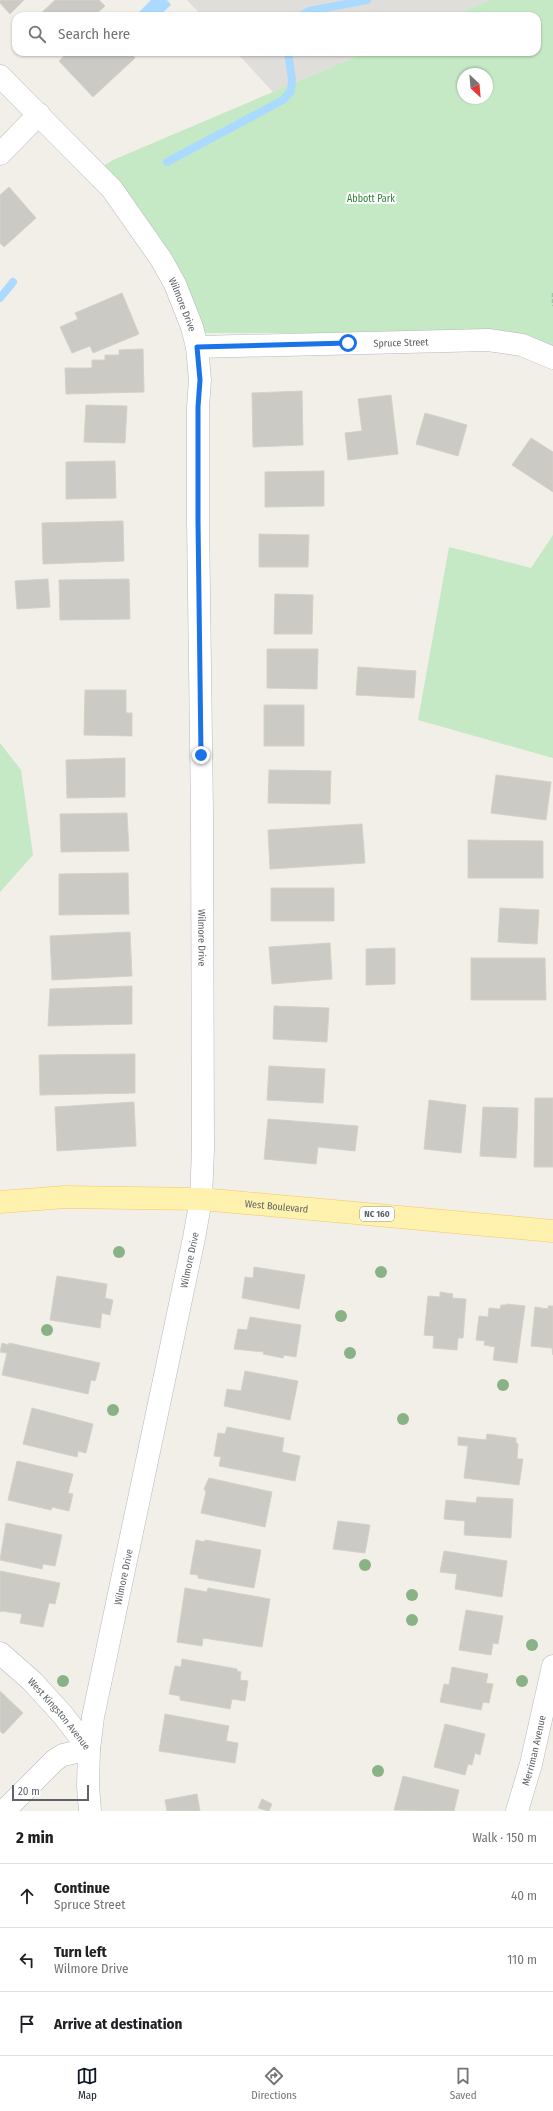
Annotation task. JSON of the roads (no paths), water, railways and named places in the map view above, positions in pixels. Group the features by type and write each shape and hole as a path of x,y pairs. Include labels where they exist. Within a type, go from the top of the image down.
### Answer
{"main road":[{"name":"West Boulevard","path":"0,1202 65,1198 201,1199 553,1231"}],"street":[{"name":"Wilmore Drive","path":"0,76 112,189 161,259 175,284 192,327 197,347 200,380 198,407 198,521 202,813 203,1149 201,1199 94,1717 89,1749"},
{"path":"0,154 39,114"},
{"name":"Spruce Street","path":"197,347 488,340 522,345 553,358"},
{"name":"West Kingston Avenue","path":"0,1653 32,1681 62,1714 89,1749 88,1786 90,1811"},
{"name":"Merriman Avenue","path":"517,1811 530,1764 553,1666"},
{"path":"4,1811 55,1760 62,1755 89,1749"}],"water":[{"path":"151,0 167,0 171,5 163,12 139,12"}],"waterway":[{"path":"307,12 367,0"},
{"path":"167,162 283,100 291,91 292,80 289,56"},
{"path":"0,298 13,282"}],"park label":[{"name":"Abbott Park","path":"371,198"}]}
